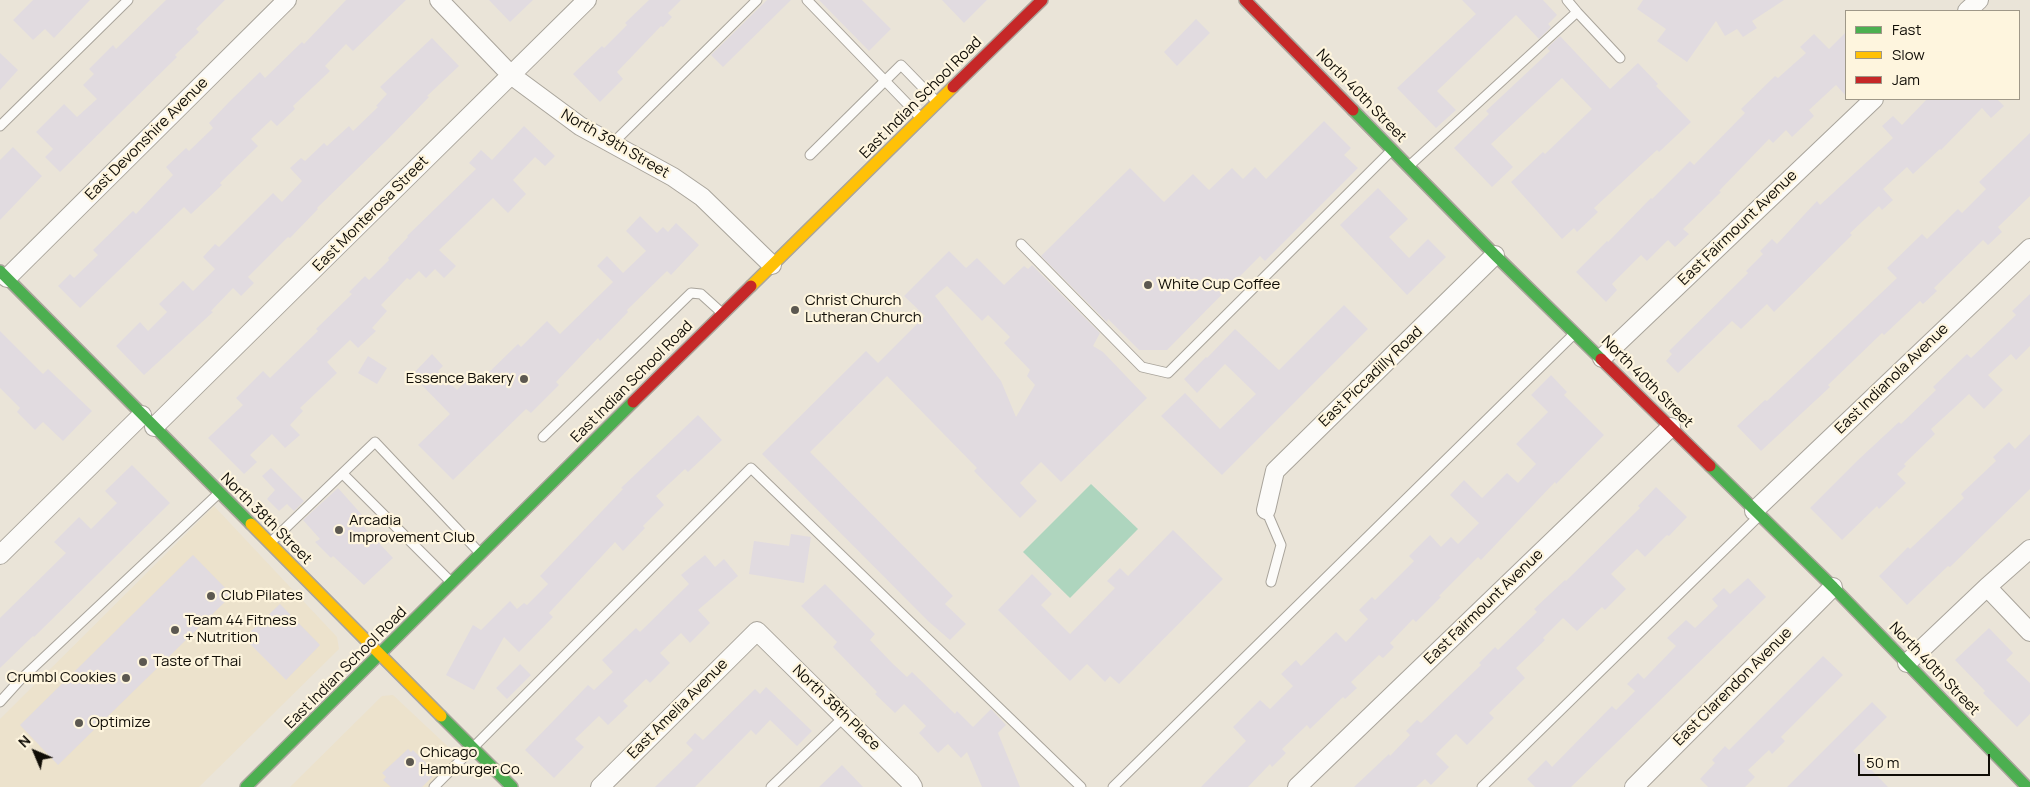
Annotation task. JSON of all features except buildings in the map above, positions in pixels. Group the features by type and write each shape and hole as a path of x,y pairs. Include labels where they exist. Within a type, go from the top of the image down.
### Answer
{"main road":[{"name":"East Indian School Road","path":"246,787 381,655 722,314 1042,0"},
{"name":"North 40th Street","path":"1245,0 1495,255 1602,358 1832,587 2027,787"},
{"name":"North 38th Street","path":"3,274 512,787"}],"street":[{"name":"East Devonshire Avenue","path":"3,274 287,0"},
{"name":"North 39th Street","path":"439,0 511,75 580,126 673,177 702,197 772,266"},
{"name":"East Monterosa Street","path":"0,555 148,421 511,75 587,0"},
{"path":"1968,10 1979,0"},
{"name":"East Fairmount Avenue","path":"1602,358 1873,100"},
{"name":"East Indianola Avenue","path":"1757,513 2030,248"},
{"name":"East Piccadilly Road","path":"1266,510 1275,471 1495,255"},
{"name":"East Fairmount Avenue","path":"1297,787 1671,427"},
{"path":"1908,664 1987,587 2030,549"},
{"name":"East Clarendon Avenue","path":"1634,787 1832,587"},
{"path":"1987,587 2030,632"},
{"name":"North 38th Place","path":"757,631 913,787"},
{"name":"East Amelia Avenue","path":"600,787 757,631"}],"lane":[{"path":"0,126 128,0"},
{"path":"613,143 757,0"},
{"path":"808,0 922,118"},
{"path":"1567,0 1620,58"},
{"path":"1408,166 1577,12"},
{"path":"810,155 901,65 937,102"},
{"path":"1021,244 1142,367 1168,373 1392,150"},
{"path":"543,437 691,293 701,294 722,314"},
{"path":"1113,787 1575,333"},
{"path":"270,544 375,442 481,554"},
{"path":"434,787 751,468 1081,787"},
{"path":"342,474 452,583"},
{"path":"0,702 19,681 220,493"},
{"path":"1266,510 1281,545 1271,582"},
{"path":"1482,787 1757,513"},
{"path":"771,787 844,716"}],"shaded area":[{"path":"214,506 337,637 339,649 199,787 0,787 0,719"},
{"path":"393,695 459,757 428,787 290,787 382,696"}],"green space":[{"path":"1091,484 1138,529 1070,598 1023,552"}],"traffic: fast":[{"path":"1353,110 1495,255 1601,359"},
{"path":"0,271 251,524"},
{"path":"246,787 633,402"},
{"path":"1710,466 1833,587 2027,787"},
{"path":"441,716 512,787"}],"traffic: slow":[{"path":"751,286 953,87"},
{"path":"251,524 441,716"}],"traffic: jam":[{"path":"953,87 1042,0"},
{"path":"1245,0 1353,110"},
{"path":"633,402 751,286"},
{"path":"1601,359 1710,466"}],"place":[{"name":"White Cup Coffee","path":"1148,285"},
{"name":"Christ Church Lutheran Church","path":"795,310"},
{"name":"Essence Bakery","path":"524,379"},
{"name":"Arcadia Improvement Club","path":"339,530"},
{"name":"Club Pilates","path":"211,596"},
{"name":"Team 44 Fitness + Nutrition","path":"175,630"},
{"name":"Taste of Thai","path":"143,662"},
{"name":"Crumbl Cookies","path":"126,678"},
{"name":"Optimize","path":"79,723"},
{"name":"Chicago Hamburger Co.","path":"410,762"}]}
